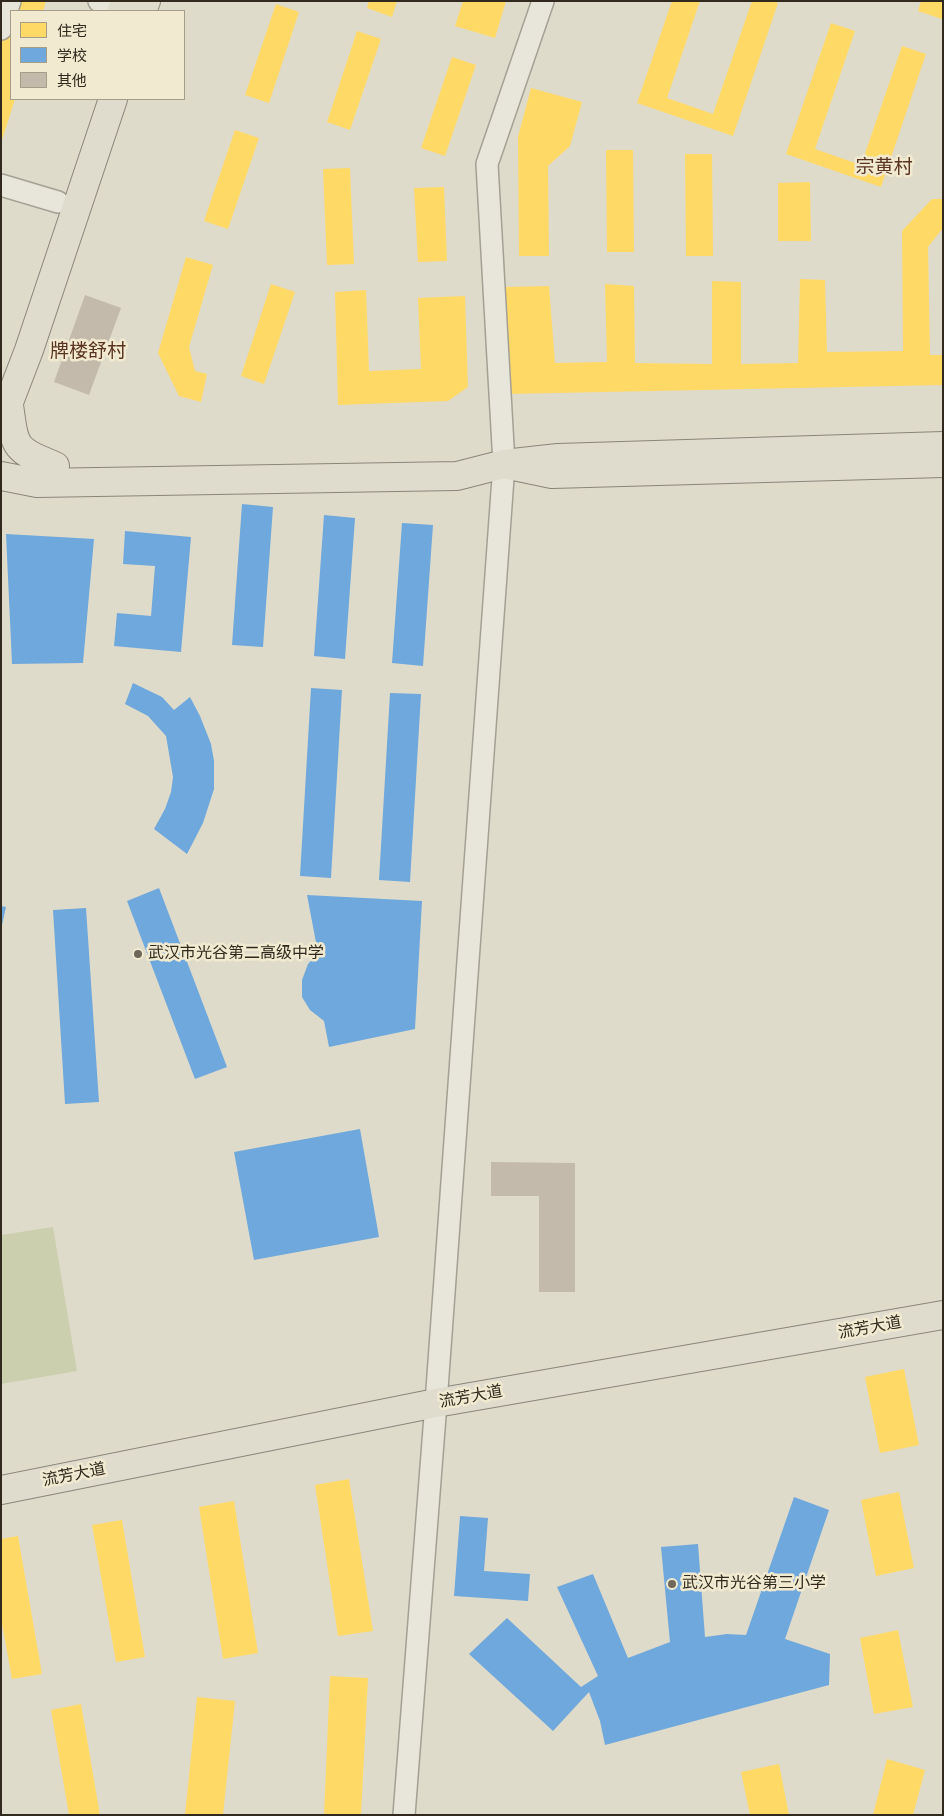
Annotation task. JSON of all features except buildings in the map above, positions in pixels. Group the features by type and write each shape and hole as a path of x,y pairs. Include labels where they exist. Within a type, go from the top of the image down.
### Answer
{"main road":[{"path":"1,372 93,100"},
{"path":"51,474 17,445 13,430 5,414 29,350 113,100"},
{"path":"1,469 51,474 457,476 504,464 558,458 943,446"},
{"path":"504,464 552,474 943,463"},
{"path":"1,476 38,483 51,474"},
{"path":"1,494 6,490 51,474"},
{"name":"流芳大道","path":"1,1490 436,1403 943,1315"}],"street":[{"path":"1,29 10,1"},
{"path":"404,1815 504,464 487,164 543,1"},
{"path":"1,185 58,202"}],"green space":[{"path":"53,1227 77,1371 1,1384 1,1235"}],"place":[{"name":"武汉市光谷第二高级中学","path":"138,954"},
{"name":"武汉市光谷第三小学","path":"672,1584"}],"district":[{"name":"宗黄村","path":"884,168"},
{"name":"牌楼舒村","path":"88,352"}]}
